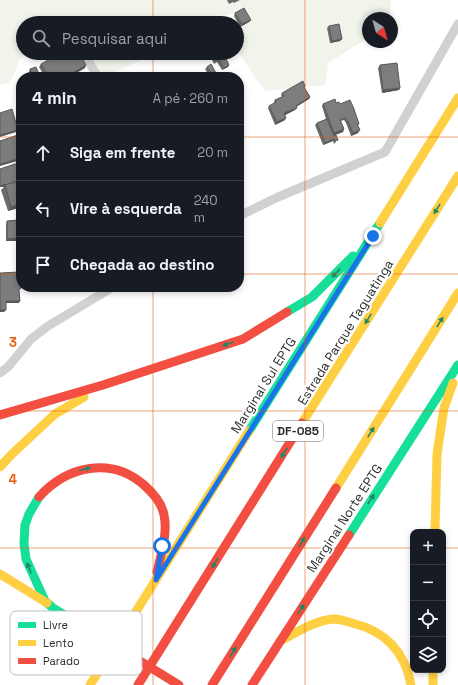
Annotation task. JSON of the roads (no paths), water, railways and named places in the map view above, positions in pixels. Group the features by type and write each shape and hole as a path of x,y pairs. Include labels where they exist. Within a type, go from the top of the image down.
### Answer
{"main road":[{"name":"Marginal Sul EPTG","path":"137,611 373,236 458,98"},
{"name":"Estrada Parque Taguatinga","path":"138,685 458,176"},
{"path":"0,416 103,385 243,339 312,297 373,236"},
{"path":"212,685 458,293"},
{"name":"Marginal Norte EPTG","path":"252,685 458,365"},
{"path":"436,529 437,454 444,408 458,370"},
{"path":"0,467 55,414 103,385"},
{"path":"47,603 30,571 25,557 24,546 26,525 30,509 38,497 54,482 72,472 95,467 116,469 132,476 157,498 162,507 165,522 156,580"},
{"path":"0,574 60,611"},
{"path":"279,641 312,626 335,619 359,623 378,632 392,644 403,661 411,685"},
{"path":"142,662 179,685"},
{"path":"433,673 433,685"},
{"name":"Marginal Sul EPTG","path":"90,685 96,675"}],"street":[{"path":"244,214 278,197 385,152 458,24"},
{"path":"88,60 95,72"},
{"path":"0,373 8,367 31,339 48,326 105,292"}]}
